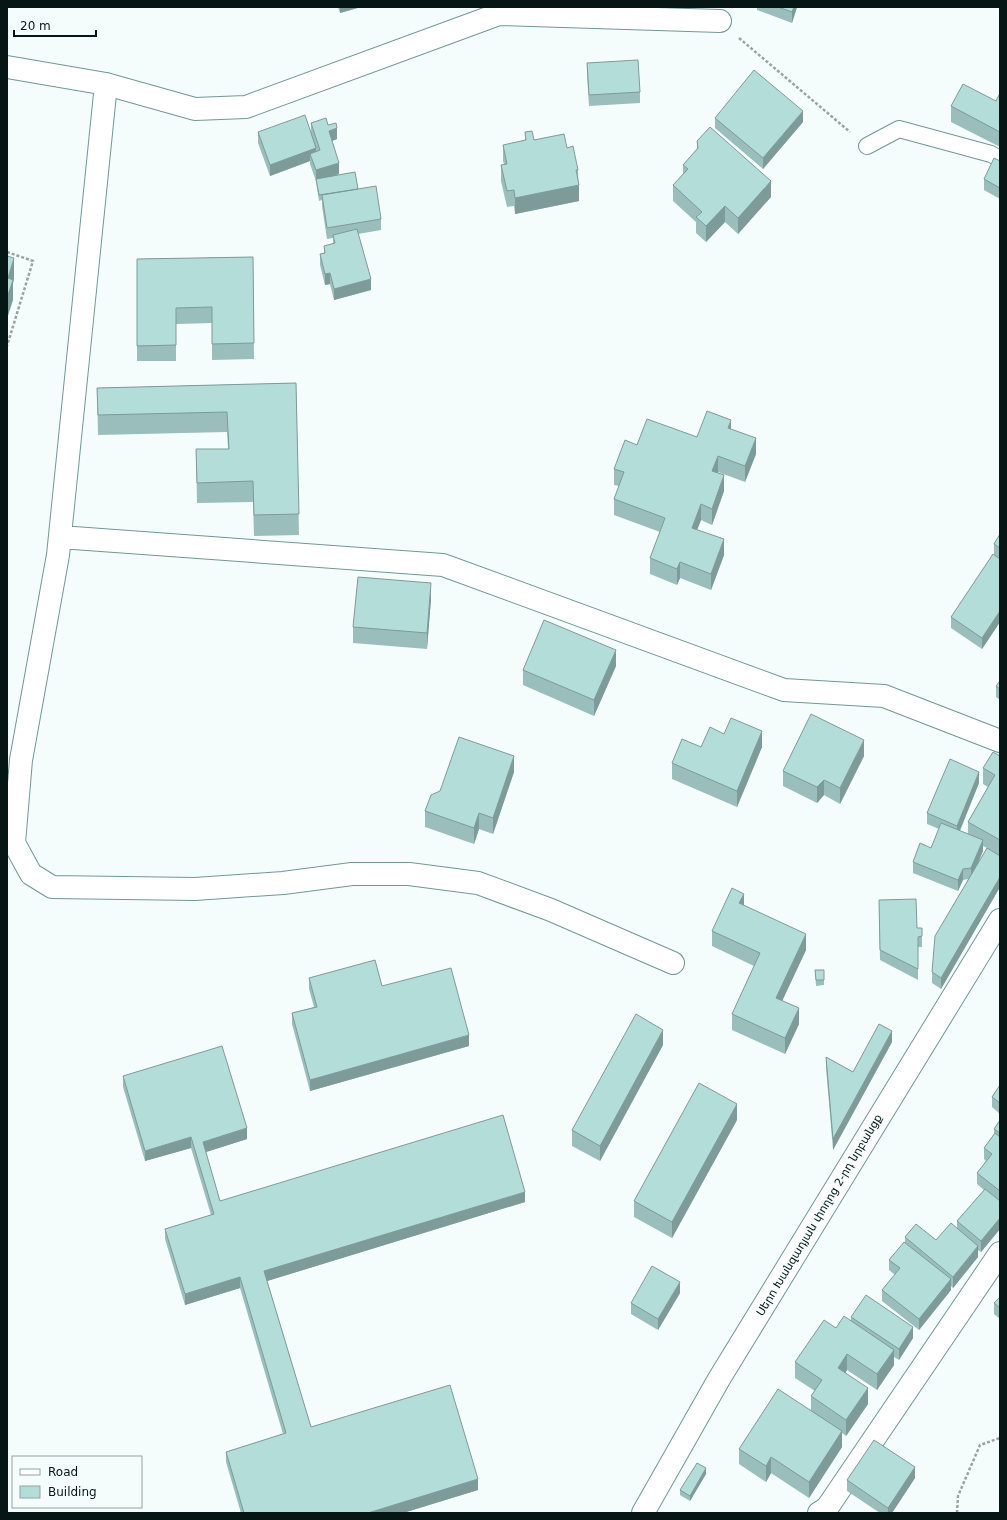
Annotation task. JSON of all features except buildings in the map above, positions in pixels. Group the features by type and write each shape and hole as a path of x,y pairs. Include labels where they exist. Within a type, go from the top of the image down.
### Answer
{"street":[{"path":"7,67 106,84 195,109 246,106 499,14 720,21"},
{"path":"106,84 60,537 21,760 14,843 31,874 52,887 196,889 283,883 359,874 409,874 478,883 551,910 673,963"},
{"path":"60,537 443,565 784,690 884,696 1000,741"},
{"name":"Սերո Խանզադյան փողոց 2-րդ նրբանցք","path":"643,1513 719,1379 1000,920"},
{"path":"819,1513 827,1508 1000,1253"}],"lane":[{"path":"867,146 899,129 984,152 1000,159"}],"path":[{"path":"720,21 867,146"},
{"path":"7,252 33,261 7,346"},
{"path":"957,1513 958,1496 980,1445 1000,1438"}]}
